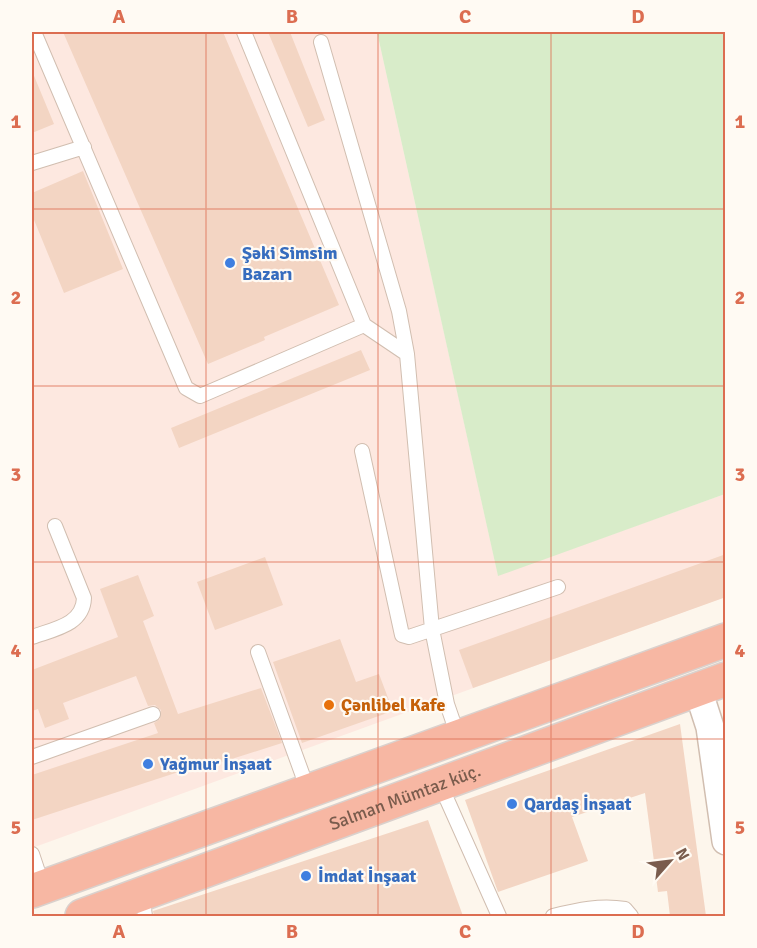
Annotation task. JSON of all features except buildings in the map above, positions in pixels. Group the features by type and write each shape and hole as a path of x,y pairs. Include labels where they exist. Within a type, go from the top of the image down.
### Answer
{"highway":[{"path":"37,889 726,640"},
{"name":"Salman Mümtaz küç.","path":"82,916 144,905 359,814 712,685"},
{"path":"458,736 471,772"},
{"path":"347,776 359,814"}],"street":[{"path":"712,685 710,727 726,841"}],"lane":[{"path":"34,32 186,388 200,396 364,325"},
{"path":"244,32 364,325 406,354"},
{"path":"321,42 399,311 406,354 432,629 447,704 458,736"},
{"path":"32,163 84,147"},
{"path":"362,451 402,635 409,637 558,586"},
{"path":"32,637 74,621 83,610 84,598 55,526"},
{"path":"258,652 308,790"},
{"path":"32,757 153,714"},
{"path":"440,784 499,916"},
{"path":"32,854 37,889"},
{"path":"553,916 582,908 611,907 626,909 631,916"}],"shaded area":[{"name":"Şəki Simsim Bazarı","path":"32,32 377,32 498,575 725,494 725,597 32,848"}],"green space":[{"path":"377,32 725,32 725,494 498,576"}],"place":[{"name":"Şəki Simsim Bazarı","path":"230,263"},
{"name":"Çənlibel Kafe","path":"329,705"},
{"name":"Yağmur İnşaat","path":"148,764"},
{"name":"Qardaş İnşaat","path":"512,804"},
{"name":"İmdat İnşaat","path":"306,876"}]}
